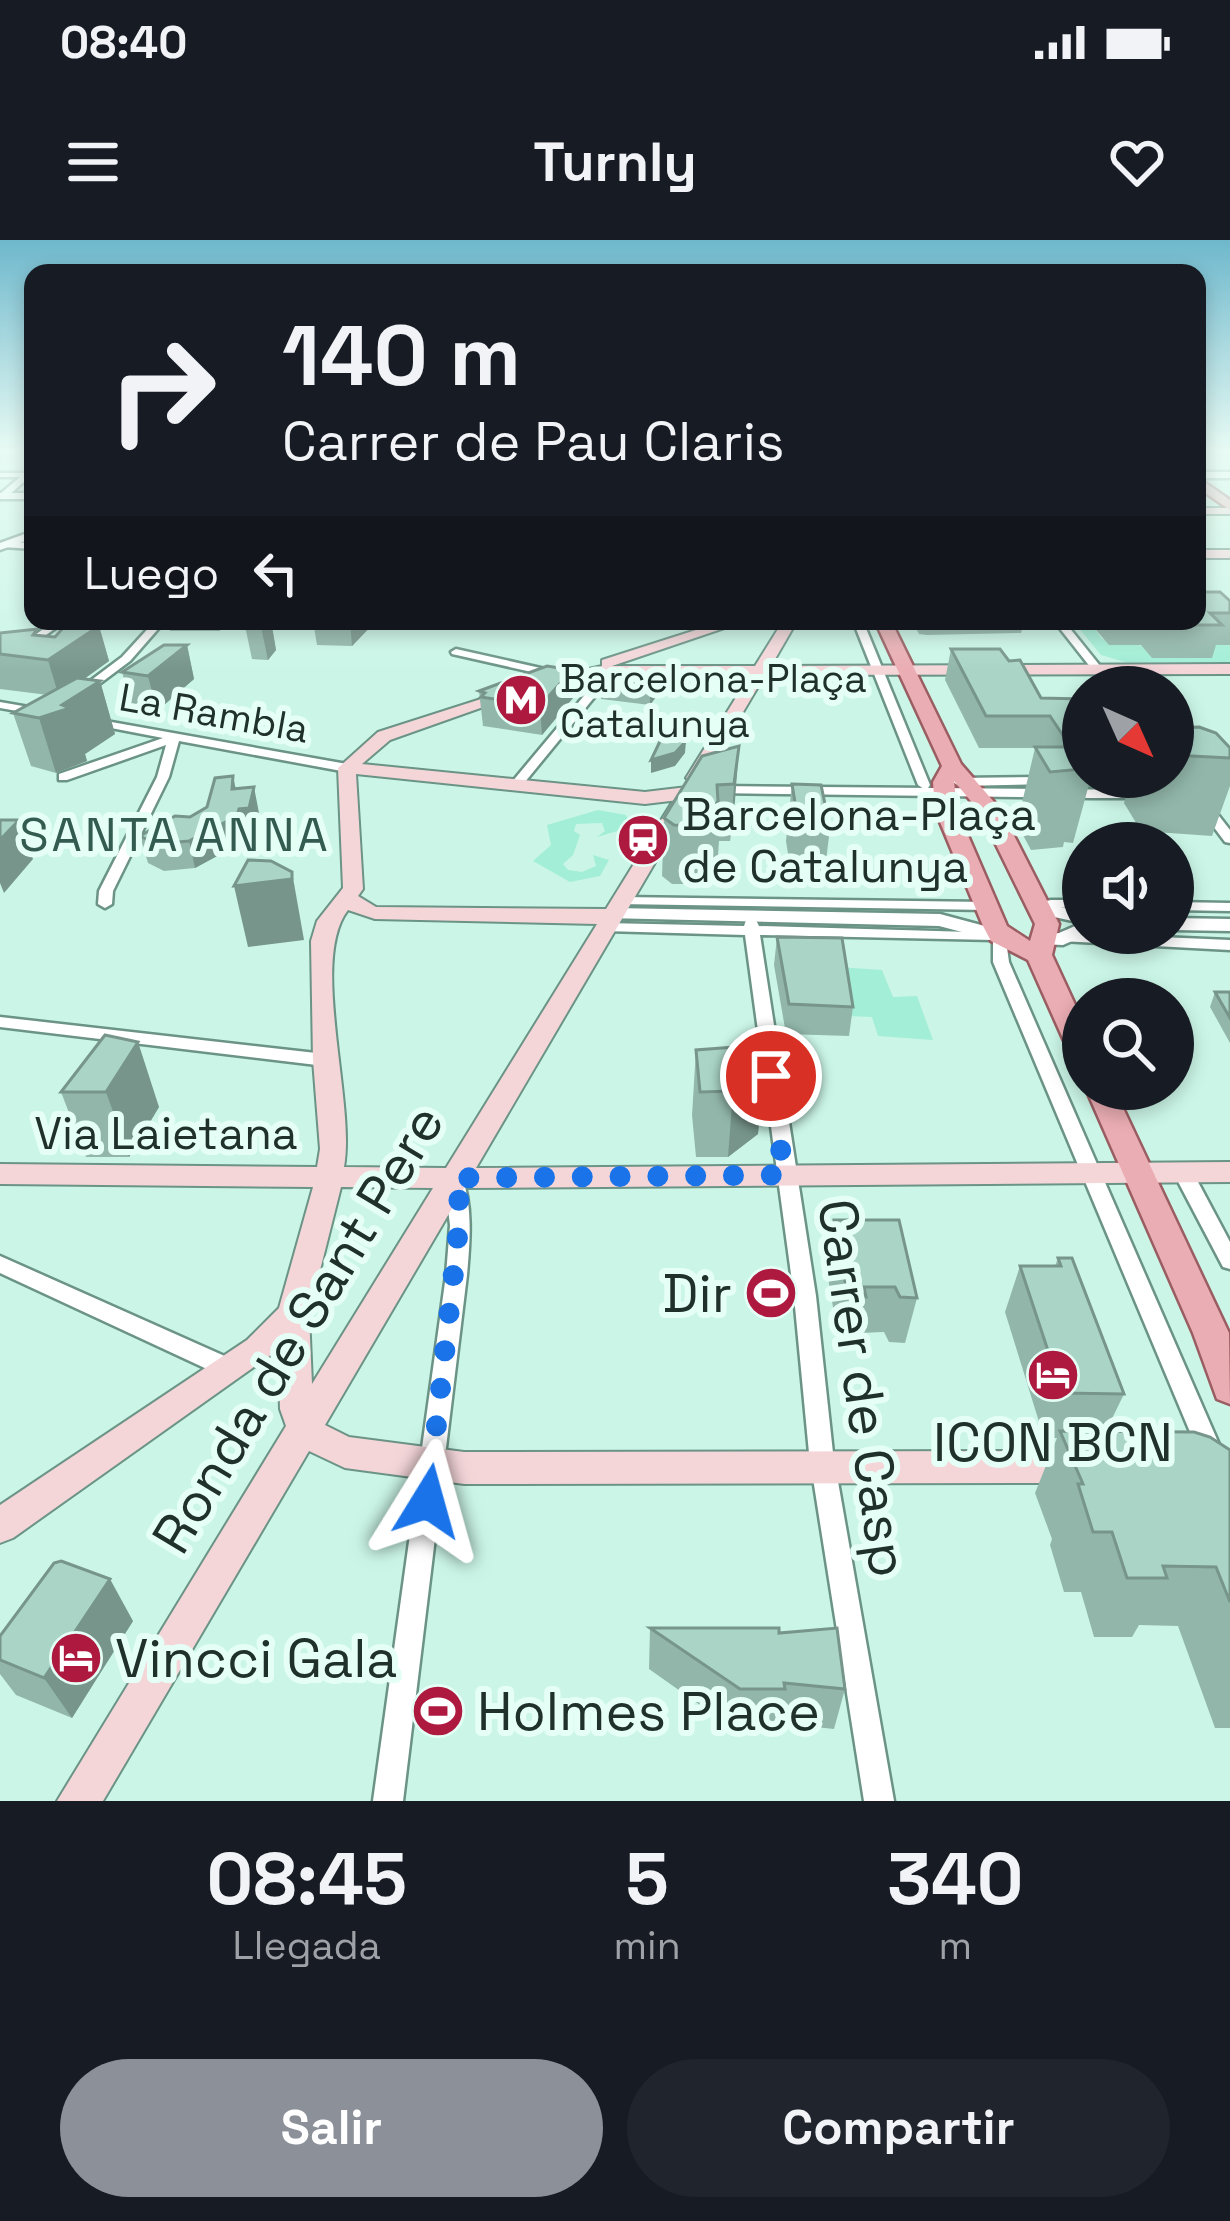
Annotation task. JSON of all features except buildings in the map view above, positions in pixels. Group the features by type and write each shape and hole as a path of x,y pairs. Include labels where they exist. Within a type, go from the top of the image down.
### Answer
{"main road":[{"path":"697,630 588,671 407,726 368,746 347,768 353,886 349,898 328,921 322,941 325,1060 334,1149 331,1177 293,1314 297,1409 305,1432 345,1452 432,1465 1120,1467"},
{"name":"Ronda de Sant Pere","path":"79,1801 784,630"},
{"path":"887,630 935,783 1000,936 1058,941"},
{"path":"588,671 1062,668"},
{"path":"1194,668 1230,668"},
{"path":"347,768 653,798 687,793"},
{"path":"935,783 976,789 1044,906 1066,978"},
{"path":"349,898 358,908 376,913 609,915"},
{"path":"987,907 1044,906"},
{"path":"1110,1110 1223,1354 1230,1388"},
{"name":"Via Laietana","path":"0,1174 454,1178 783,1162 1230,1172"},
{"path":"0,1526 277,1336 293,1314"}],"street":[{"path":"0,664 48,630"},
{"path":"0,705 57,709 120,664 152,630"},
{"path":"687,793 935,783 862,630"},
{"path":"1066,630 1096,666"},
{"path":"456,652 564,677"},
{"path":"516,785 602,681 625,669"},
{"name":"La Rambla","path":"76,718 347,768"},
{"path":"63,777 174,739"},
{"path":"105,904 106,891 163,777 174,739"},
{"path":"976,789 1062,788"},
{"path":"1216,794 1194,794 1230,839"},
{"path":"1044,906 1062,905"},
{"path":"1044,906 1062,912"},
{"path":"1194,906 1230,907"},
{"path":"609,915 987,907"},
{"path":"751,924 940,920 987,907"},
{"path":"609,915 1000,936"},
{"path":"940,920 1000,936"},
{"name":"Carrer de Casp","path":"751,924 805,1296 824,1466 879,1801"},
{"path":"1194,924 1230,925"},
{"path":"1000,936 1001,962 1211,1468"},
{"path":"1058,941 1230,945"},
{"path":"0,1022 325,1060"},
{"path":"1183,1172 1230,1261"},
{"path":"388,1801 458,1233 459,1197 454,1178"},
{"path":"0,1264 230,1369"}],"green space":[{"path":"1080,630 1096,630 1102,639 1142,646 1153,658 1202,645 1230,645 1230,662 1125,662 1101,655"},
{"path":"598,810 626,815 631,827 597,837 605,831 602,823 576,824 574,831 580,835 573,855 563,864 582,872 596,866 593,855 609,860 600,876 570,882 533,861 551,845 547,825"},
{"path":"838,967 882,970 893,997 917,996 933,1040 878,1036 872,1017 846,1016"}],"place":[{"name":"Barcelona-Plaça Catalunya","path":"521,700"},
{"name":"Barcelona-Plaça de Catalunya","path":"643,840"},
{"name":"Dir","path":"771,1293"},
{"name":"ICON BCN","path":"1053,1375"},
{"name":"Vincci Gala","path":"76,1658"},
{"name":"Holmes Place","path":"438,1711"}],"district":[{"name":"SANTA ANNA","path":"175,834"}],"route":[{"path":"428,1501 458,1233 459,1197 454,1178 784,1175 771,1076"}]}
